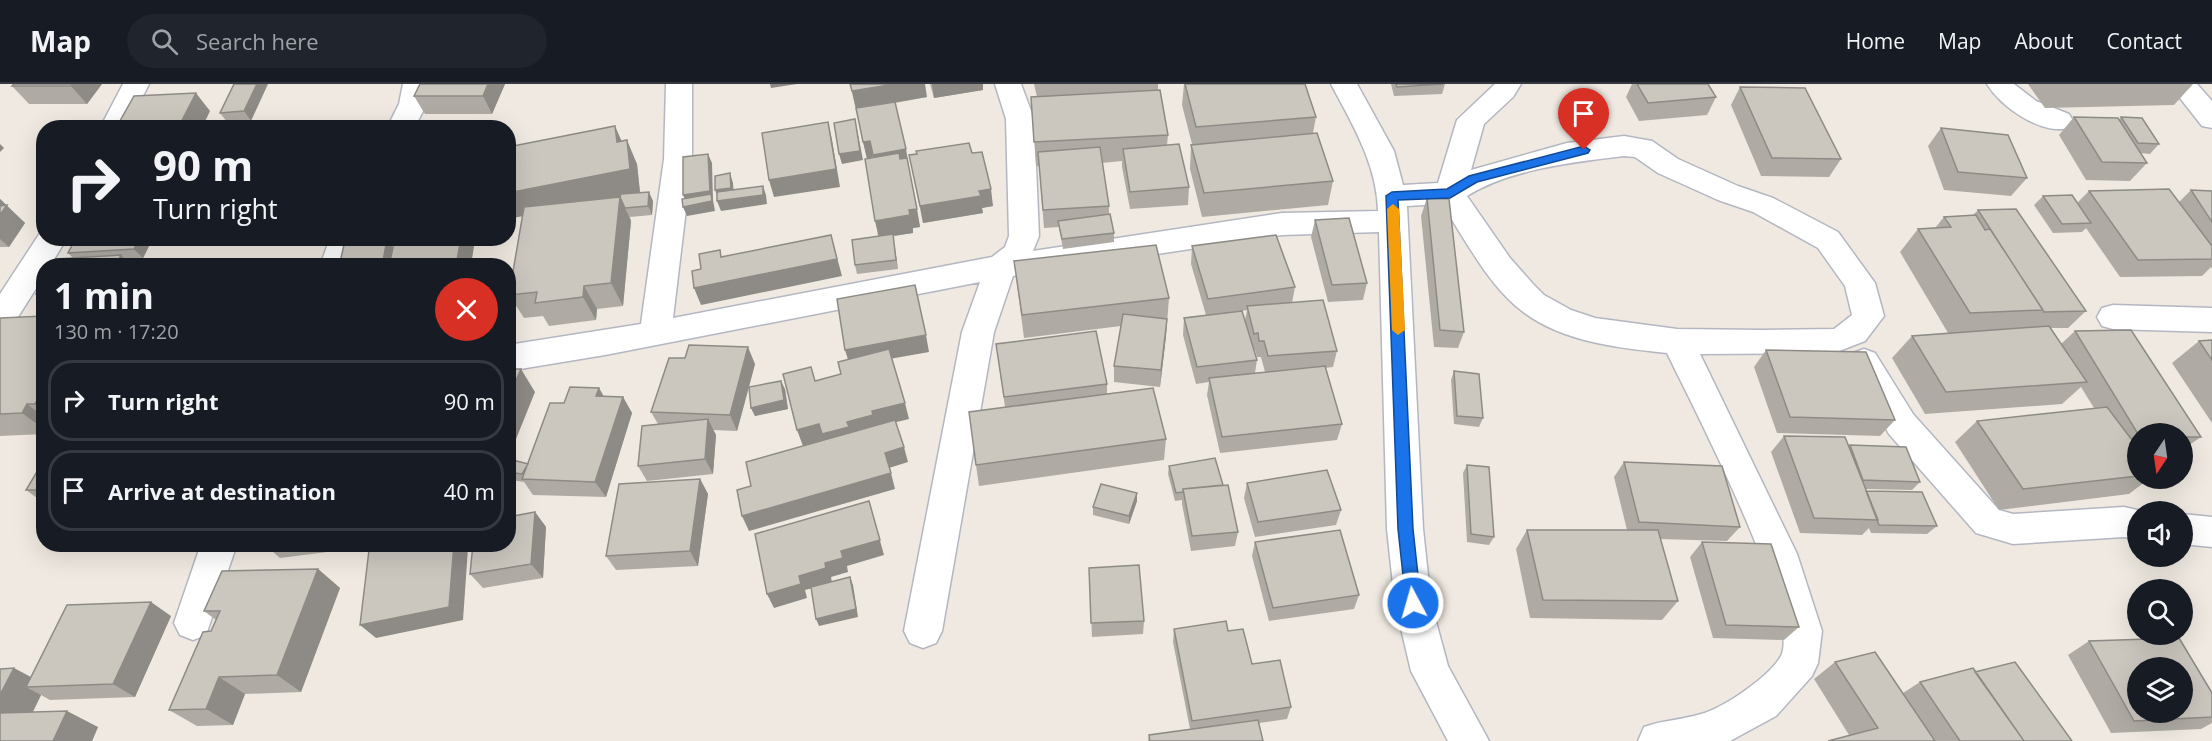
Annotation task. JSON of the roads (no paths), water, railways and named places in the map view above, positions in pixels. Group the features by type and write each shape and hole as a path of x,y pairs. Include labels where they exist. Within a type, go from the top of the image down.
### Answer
{"street":[{"path":"117,120 136,84"},
{"path":"404,120 413,104 416,84"},
{"path":"656,332 678,159 679,84"},
{"path":"923,632 978,332 1001,267 1017,253 1024,236 1020,119 1008,84"},
{"path":"1344,84 1380,151 1393,209 1406,529 1413,603 1430,670 1468,741"},
{"path":"1450,194 1472,120 1504,91 1508,84"},
{"path":"2000,84 2008,97 2030,111 2059,121"},
{"path":"2182,84 2212,119"},
{"path":"516,357 1001,267 1393,209 1450,194 1473,179 1567,153 1624,146 1642,148 1668,166 1728,193 1763,205 1828,240 1860,283 1868,316 1860,329 1849,338 1834,341 1678,342 1580,327 1557,318 1533,302 1488,251 1450,194"},
{"path":"0,319 36,262"},
{"path":"2113,318 2212,320"},
{"path":"1849,338 1901,424 1988,522 2013,529 2127,524"},
{"path":"1658,741 1708,732 1762,703 1799,663 1803,631 1779,554 1678,342"},
{"path":"2193,530 2212,532"},
{"path":"193,622 216,552"}]}
